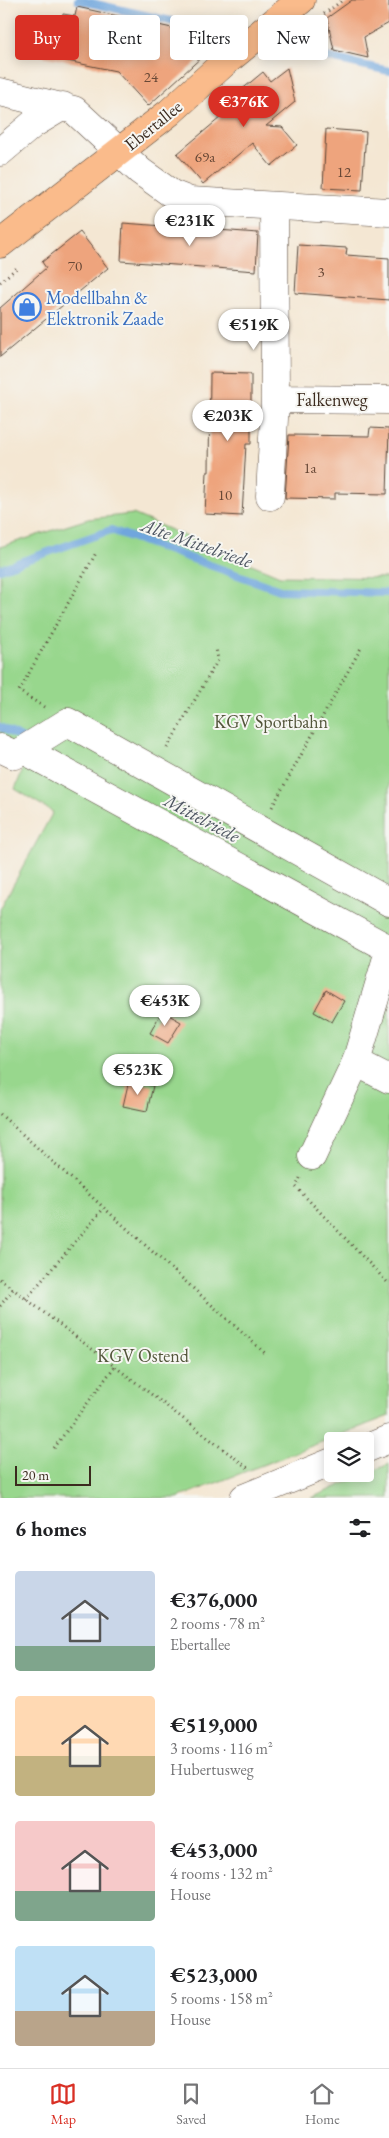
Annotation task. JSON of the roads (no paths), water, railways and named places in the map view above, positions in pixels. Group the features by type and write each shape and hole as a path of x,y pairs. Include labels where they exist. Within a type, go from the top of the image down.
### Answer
{"main road":[{"name":"Ebertallee","path":"0,244 170,112 223,64 301,0"}],"street":[{"path":"0,92 63,106 83,117 119,153 172,194 190,201 389,212"},
{"path":"0,152 33,124 63,106"},
{"path":"270,496 275,399 274,206"},
{"name":"Falkenweg","path":"275,399 389,400"},
{"path":"22,745 68,722 389,902"},
{"path":"22,745 389,950 356,1062 312,1156"},
{"path":"356,1062 389,1079"},
{"path":"374,1445 389,1439"},
{"path":"244,1498 324,1465"}],"waterway":[{"path":"78,0 170,21"},
{"path":"328,57 389,71"},
{"name":"Alte Mittelriede","path":"0,569 111,530 280,590 389,593"},
{"name":"Mittelriede","path":"0,727 27,741"}],"place":[{"name":"Modellbahn & Elektronik Zaade","path":"27,307"}],"park label":[{"name":"KGV Sportbahn","path":"271,721"},
{"name":"KGV Ostend","path":"143,1355"}]}
